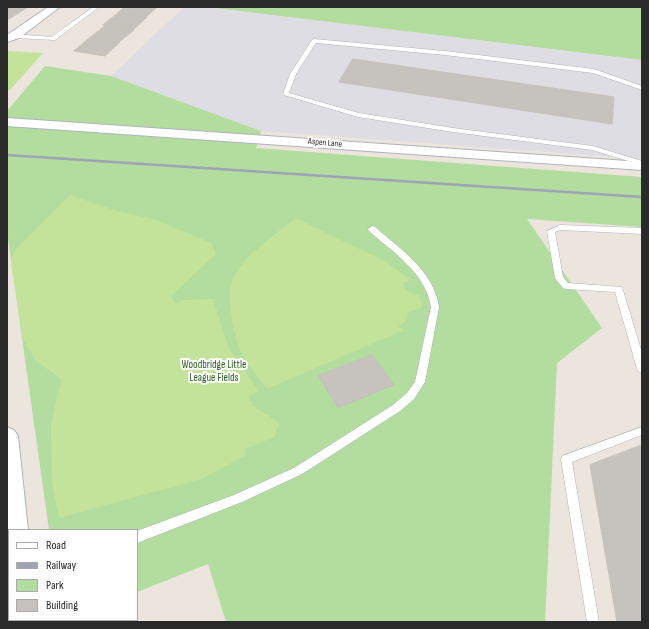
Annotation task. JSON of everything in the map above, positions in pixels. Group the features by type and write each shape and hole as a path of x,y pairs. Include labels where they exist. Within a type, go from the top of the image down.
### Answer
{"street":[{"path":"11,37 56,7"},
{"name":"Aspen Lane","path":"7,122 233,136 441,153 642,164"},
{"path":"7,436 16,529"}],"lane":[{"path":"11,37 53,38 96,7"},
{"path":"642,88 594,71 444,53 314,41 293,74 286,94 358,114 453,130 593,148 642,164"},
{"path":"642,231 560,227 551,231 559,278 566,286 619,289 642,368"},
{"path":"138,538 223,506 262,489 299,470 399,406 416,391 420,382 435,307 433,296 427,283 418,272 372,229"},
{"path":"593,622 566,459 642,431"}],"shaded area":[{"path":"184,7 207,7 642,60 642,159 261,131 111,76"}],"green space":[{"path":"207,7 642,7 642,60"},
{"path":"7,51 43,53 10,90 7,90"},
{"name":"Woodbridge Little League Fields","path":"45,66 111,76 261,131 256,148 642,177 642,227 527,219 602,328 557,363 545,622 226,622 208,564 138,592 138,529 49,529 7,231 7,111"},
{"name":"Woodbridge Little League Fields","path":"70,195 114,210 156,220 211,243 216,254 171,296 175,303 185,300 213,299 229,349 259,391 248,396 253,406 279,422 275,437 244,449 246,455 202,479 59,518 52,483 51,426 61,379 36,361 23,339 11,264 12,256 17,248"},
{"path":"296,218 386,262 411,280 403,283 405,290 420,296 422,307 407,313 405,322 398,326 404,330 267,389 242,354 233,326 230,291 235,274 240,266 263,244"}],"building":[{"path":"7,7 28,7 7,19"},
{"path":"125,7 157,7 146,17 118,13"},
{"path":"118,13 147,17 133,30 103,25"},
{"path":"105,26 134,30 120,41 91,37"},
{"path":"91,37 120,42 105,56 74,51"},
{"path":"353,59 614,97 612,124 339,82"},
{"path":"372,355 394,385 338,408 318,376"},
{"path":"642,445 642,622 617,622 590,465"}],"railway":[{"path":"7,155 642,197"}]}
